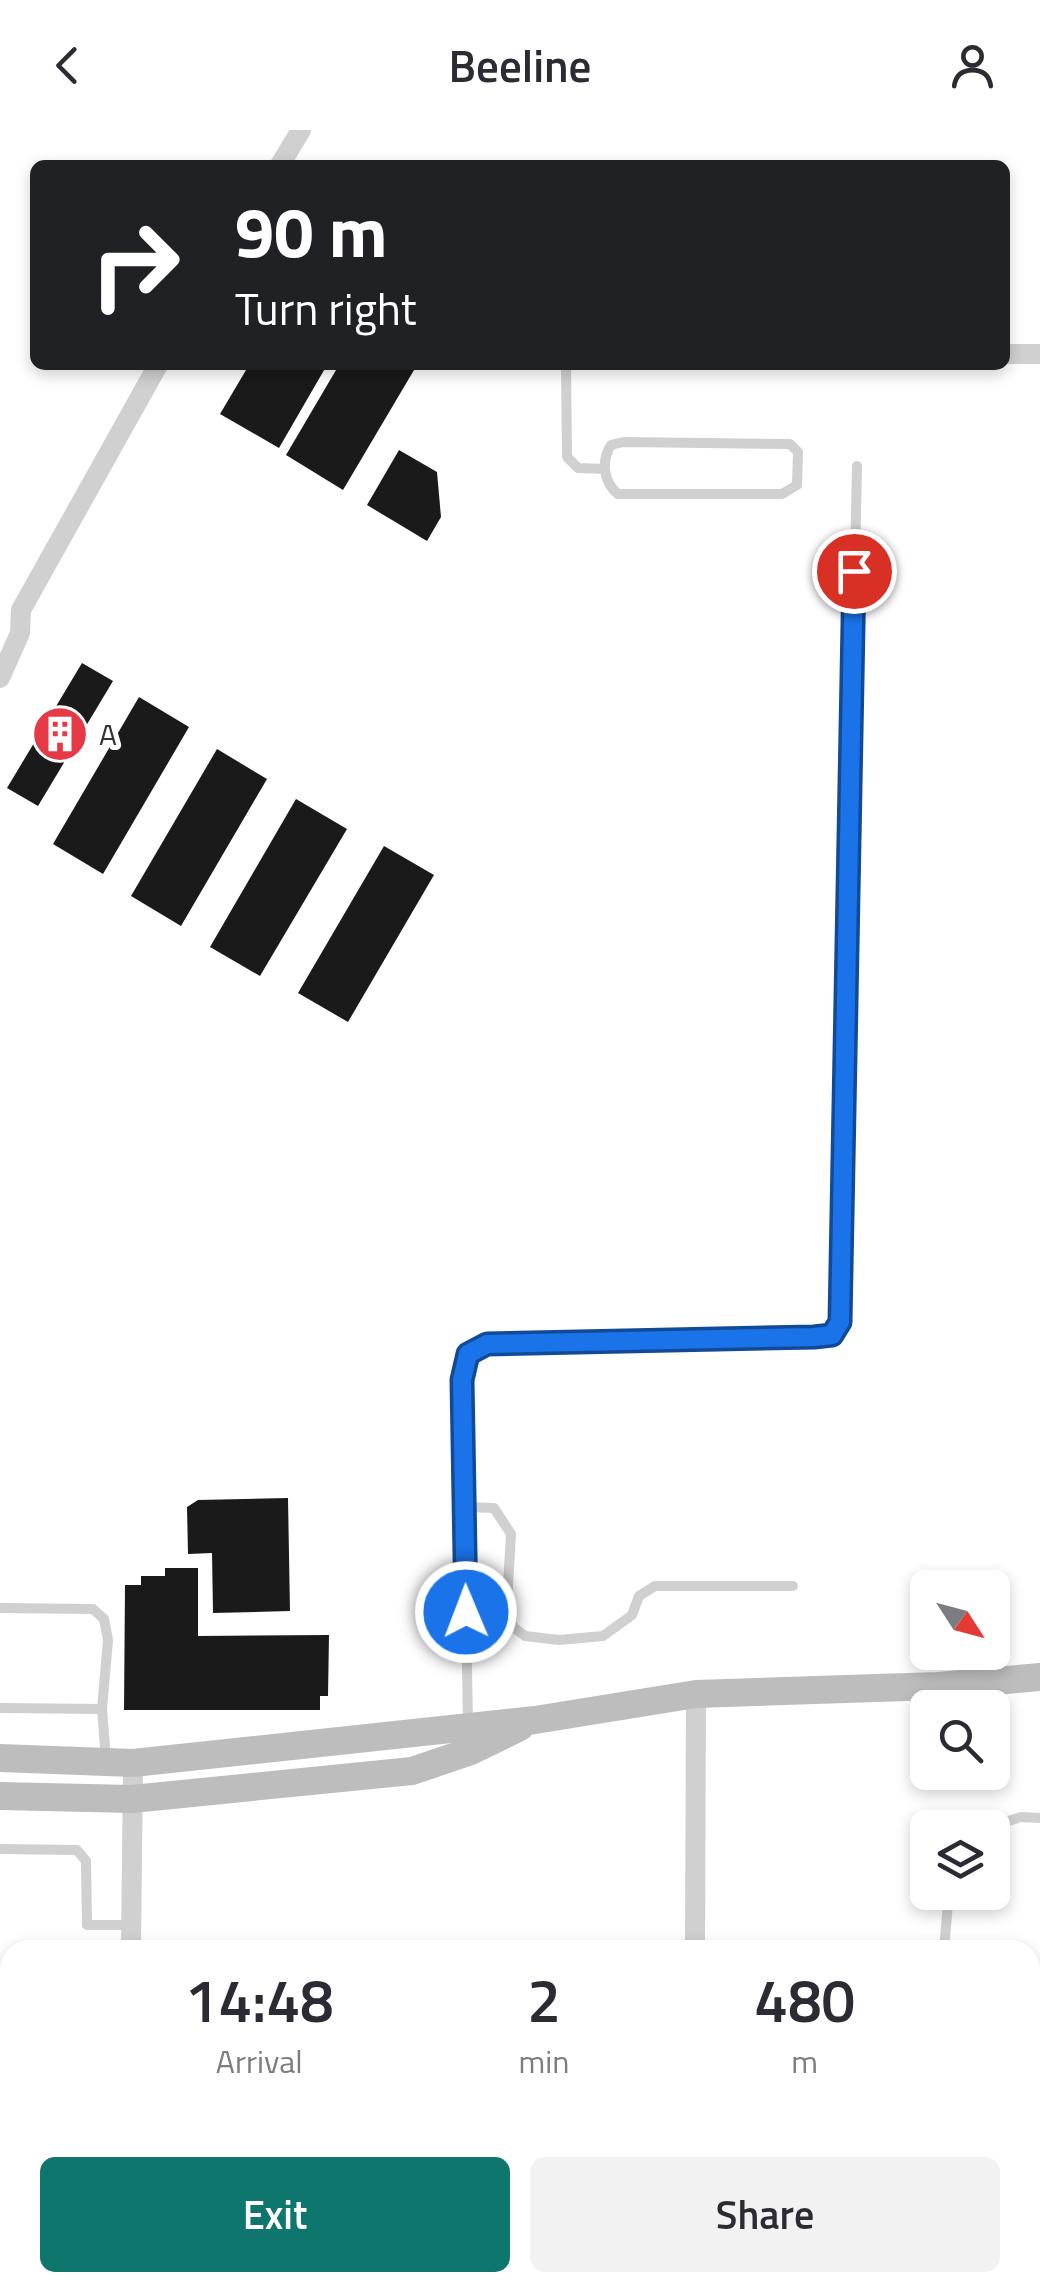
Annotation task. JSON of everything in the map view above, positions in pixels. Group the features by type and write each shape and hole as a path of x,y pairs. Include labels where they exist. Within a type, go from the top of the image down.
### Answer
{"main road":[{"path":"0,1758 120,1762 469,1738 534,1720 696,1694 938,1686 1040,1677"},
{"path":"0,1796 132,1799 412,1771 469,1738"}],"street":[{"path":"283,160 300,130"},
{"path":"1010,354 1040,354"},
{"path":"0,678 20,633 21,610 155,370"},
{"path":"695,1940 696,1694"},
{"path":"120,1762 132,1799 132,1940"}],"lane":[{"path":"566,370 566,457 578,468 604,468"},
{"path":"622,442 790,444 798,452 797,485 782,494 630,496 610,488 604,468 611,445 622,442"},
{"path":"469,1738 462,1380 468,1354 487,1344 814,1337 832,1335 840,1322 857,466"},
{"path":"464,1507 494,1508 512,1534 507,1603 513,1627 525,1636 559,1640 603,1636 632,1615 638,1596 655,1586 793,1586"},
{"path":"0,1608 93,1610 104,1619 108,1640 102,1709 120,1762"},
{"path":"0,1708 102,1709"},
{"path":"1010,1820 1040,1818"},
{"path":"0,1849 77,1850 86,1860 87,1925 132,1926"},
{"path":"945,1940 947,1910"}],"building":[{"path":"246,370 324,370 279,448 220,414"},
{"path":"336,370 414,370 343,490 286,455"},
{"path":"399,450 437,472 441,517 427,541 367,505"},
{"name":"A","path":"82,663 113,681 38,806 7,788"},
{"path":"139,697 189,727 103,874 53,844"},
{"path":"217,749 267,779 181,926 131,896"},
{"path":"296,799 347,829 260,976 210,947"},
{"path":"384,846 434,875 348,1022 298,993"},
{"path":"288,1498 290,1611 213,1613 212,1553 188,1554 187,1507 198,1500"},
{"path":"165,1568 198,1568 198,1636 329,1635 328,1696 320,1696 320,1710 124,1710 125,1585 141,1585 141,1576 165,1576"}],"place":[{"name":"A","path":"60,734"}],"route":[{"path":"466,1612 462,1380 468,1354 487,1344 814,1337 832,1335 840,1322 854,571"}]}
